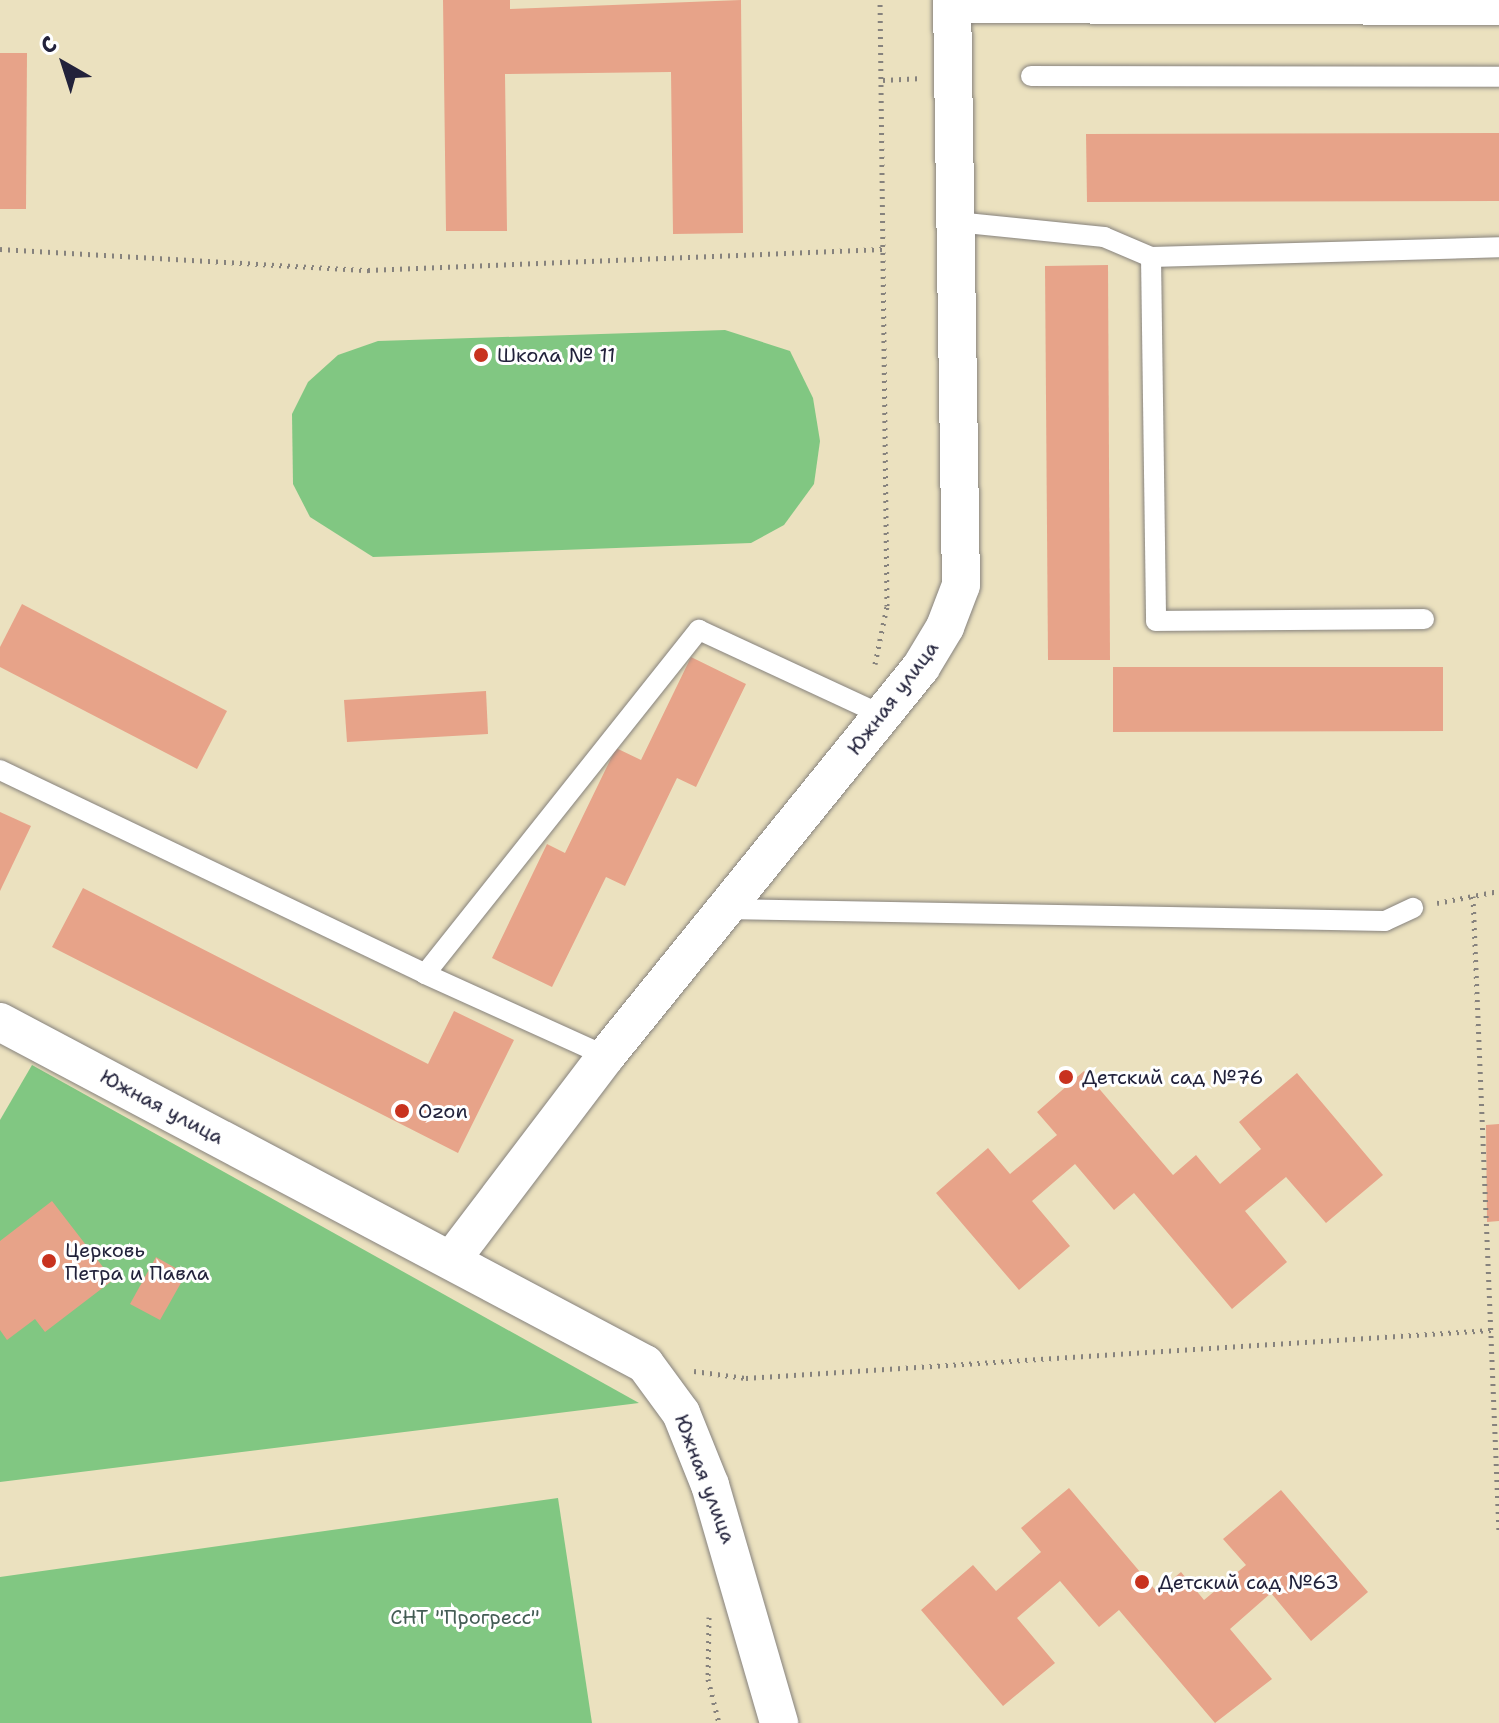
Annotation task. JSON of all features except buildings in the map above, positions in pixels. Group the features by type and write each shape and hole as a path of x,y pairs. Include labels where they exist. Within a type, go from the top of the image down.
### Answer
{"street":[{"path":"952,2 1499,6"},
{"name":"Южная улица","path":"452,1259 874,712 921,667 961,585 952,2"},
{"name":"Южная улица","path":"0,1022 645,1364 681,1413 710,1485 779,1723"}],"lane":[{"path":"1031,76 1499,77"},
{"path":"956,222 1104,237 1151,257 1499,247"},
{"path":"1151,257 1156,621 1424,619"},
{"path":"425,974 699,630 874,712"},
{"path":"0,770 425,974 606,1056"},
{"path":"724,909 1385,921 1413,908"}],"path":[{"path":"874,712 887,606 880,0"},
{"path":"883,80 929,77"},
{"path":"0,249 368,270 884,249"},
{"path":"1413,908 1499,891"},
{"path":"1473,896 1499,1532"},
{"path":"645,1364 746,1378 1491,1330"},
{"path":"709,1602 708,1679 719,1723"}],"green space":[{"path":"725,330 790,351 813,398 820,441 814,484 784,525 751,543 373,557 310,517 293,484 292,414 308,382 338,355 378,341"},
{"path":"32,1065 639,1403 0,1482 0,1120"},
{"name":"СНТ \"Прогресс\"","path":"558,1498 592,1723 0,1723 0,1577"}],"place":[{"name":"Школа № 11","path":"481,355"},
{"name":"Детский сад №76","path":"1066,1077"},
{"name":"Ozon","path":"402,1111"},
{"name":"Церковь Петра и Павла","path":"49,1261"},
{"name":"Детский сад №63","path":"1142,1582"}]}
